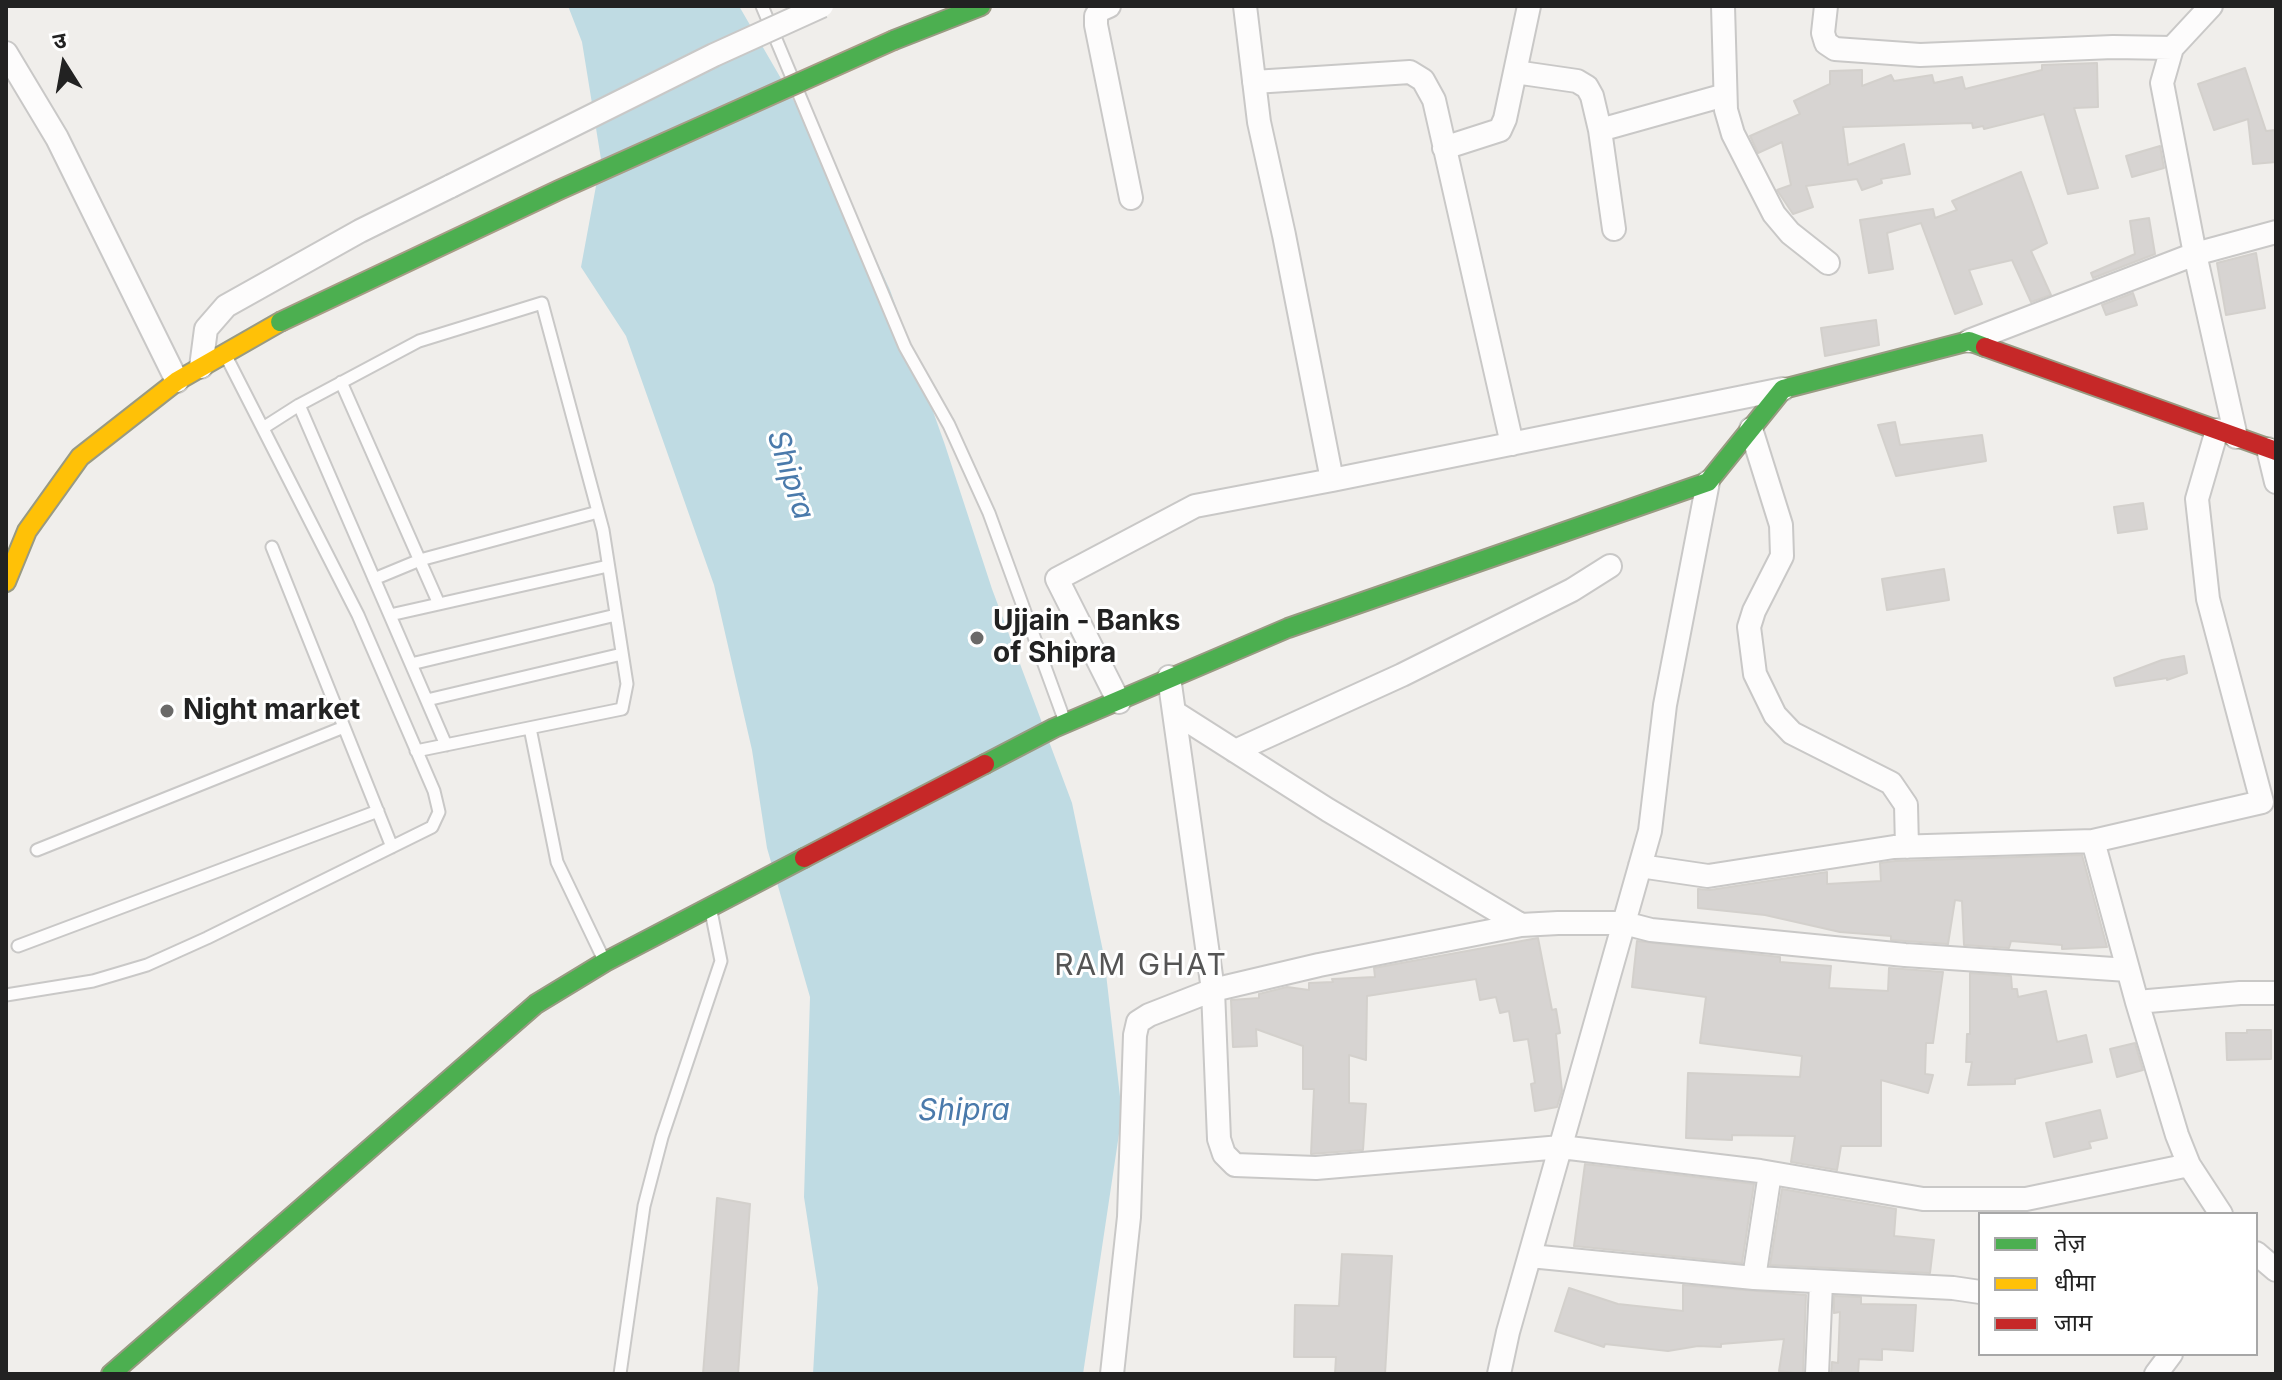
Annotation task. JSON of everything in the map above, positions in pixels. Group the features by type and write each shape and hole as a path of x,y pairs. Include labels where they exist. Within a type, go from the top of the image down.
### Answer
{"main road":[{"path":"6,582 27,531 80,457 177,381 280,322 559,190 894,40 981,6"},
{"path":"111,1374 536,1004 605,962 1060,726 1169,677 1288,628 1708,482 1783,389 1969,341 2272,450"}],"street":[{"path":"201,367 206,329 226,306 360,231 714,55 822,6"},
{"path":"1109,6 1100,10 1096,25 1131,198"},
{"path":"1245,6 1259,122 1332,480"},
{"path":"1444,148 1500,130 1529,6"},
{"path":"1723,6 1728,122 1774,214 1790,233 1828,263"},
{"path":"1826,6 1823,33 1826,43 1835,49 1920,55 2113,47 2172,48"},
{"path":"1640,866 1708,876 1907,847 2093,841 2269,801 2208,599 2197,499 2226,433 2162,83 2172,48 2211,6"},
{"path":"6,53 57,138 177,381"},
{"path":"1254,82 1410,72 1423,80 1434,100 1512,444"},
{"path":"1515,72 1577,81 1587,87 1600,130 1614,229"},
{"path":"1600,130 1725,95"},
{"path":"1969,341 2195,254 2276,232"},
{"path":"1119,702 1057,579 1195,506 1783,389"},
{"path":"1751,429 1781,525 1782,556 1749,627 1755,674 1775,715 1792,733 1891,783 1906,805 1907,847"},
{"path":"2272,450 2276,482"},
{"path":"1499,1374 1650,831 1665,705 1708,482"},
{"path":"1235,751 1416,668 1572,590 1610,566"},
{"path":"1169,677 1213,990 1219,1139 1224,1154 1235,1165 1316,1168 1561,1147 1770,1173 1923,1199 2026,1199 2189,1165"},
{"path":"1174,712 1521,925"},
{"path":"2093,841 2177,1135 2189,1165 2220,1212"},
{"path":"1112,1374 1129,1217 1135,1035 1138,1022 1149,1015 1213,990 1319,965 1521,925 1624,923 1651,930 1905,955 2128,970"},
{"path":"2137,1002 2276,993"},
{"path":"1754,1278 1770,1173"},
{"path":"2258,1255 2276,1270"},
{"path":"1530,1256 1754,1278 1978,1292"},
{"path":"1817,1374 1821,1283"},
{"path":"2156,1374 2170,1356"}],"lane":[{"path":"762,6 905,347 949,425 989,513 1060,726"},
{"path":"263,428 299,405 419,341 542,303 598,512 627,684 622,709 416,751"},
{"path":"6,995 93,981 147,965 432,827 439,812 434,791 358,615 225,353"},
{"path":"341,382 439,604"},
{"path":"299,405 446,745"},
{"path":"374,579 420,560 598,512"},
{"path":"272,547 392,847"},
{"path":"390,615 608,566"},
{"path":"411,664 616,615"},
{"path":"427,700 622,654"},
{"path":"37,850 344,727"},
{"path":"530,728 557,862 605,962"},
{"path":"18,946 378,811"},
{"path":"620,1374 644,1206 662,1137 721,961 711,907"}],"water":[{"name":"Shipra","path":"568,6 739,6 838,177 890,290 992,589 1072,803 1104,956 1122,1114 1083,1374 813,1374 818,1288 804,1197 810,997 767,848 752,750 714,585 626,336 581,267 601,159 582,42"}],"building":[{"path":"2097,63 2098,107 2074,108 2098,188 2068,194 2044,114 1984,129 1983,126 1973,128 1972,123 1843,127 1848,165 1904,144 1910,174 1881,179 1882,183 1862,190 1857,179 1806,186 1813,207 1793,214 1777,190 1791,185 1782,142 1758,153 1750,136 1800,114 1794,101 1830,84 1830,71 1862,70 1862,86 1891,75 1894,81 1932,75 1934,83 1962,77 1965,89 2042,70 2042,65"},
{"path":"2245,68 2266,131 2276,130 2276,162 2253,164 2248,119 2214,130 2198,84"},
{"path":"2160,146 2164,168 2132,177 2126,156"},
{"path":"2021,172 2047,243 2031,251 2051,295 2031,302 2012,260 1969,270 1982,304 1955,314 1921,223 1887,233 1893,269 1869,273 1860,220 1933,209 1935,218 1957,210 1952,201"},
{"path":"2149,218 2155,254 2093,278 2091,273 2135,254 2130,221"},
{"path":"2256,253 2265,308 2226,315 2217,263"},
{"path":"2133,293 2137,305 2106,315 2102,305"},
{"path":"1876,320 1879,345 1825,356 1821,328"},
{"path":"1895,422 1900,445 1982,435 1986,461 1896,476 1878,425"},
{"path":"2143,503 2147,529 2118,533 2114,507"},
{"path":"1944,569 1949,600 1887,610 1882,579"},
{"path":"2184,656 2187,673 2167,680 2116,686 2114,678 2162,660"},
{"path":"2082,855 2107,947 2062,949 2062,945 2011,941 2009,948 1964,945 1962,901 1955,900 1948,944 1891,940 1891,936 1840,932 1765,915 1698,908 1698,889 1710,890 1827,872 1827,884 1881,881 1880,863"},
{"path":"1538,938 1552,1010 1556,1009 1560,1033 1556,1034 1562,1091 1557,1107 1535,1111 1531,1084 1535,1083 1528,1039 1514,1041 1509,1011 1500,1013 1496,997 1480,1000 1476,979 1367,996 1366,1060 1349,1055 1349,1103 1366,1104 1363,1150 1311,1154 1314,1089 1303,1089 1303,1046 1256,1029 1257,1046 1233,1047 1231,1000 1259,998 1259,994 1287,987 1309,990 1309,983 1333,982 1332,979 1375,977 1374,968"},
{"path":"1637,941 1780,957 1780,962 1831,966 1829,988 1888,991 1889,968 1943,972 1933,1043 1926,1043 1925,1074 1933,1075 1928,1093 1881,1080 1881,1146 1841,1146 1837,1170 1791,1162 1795,1136 1732,1135 1732,1140 1686,1138 1688,1073 1800,1077 1802,1056 1700,1043 1706,997 1632,987"},
{"path":"1970,973 2011,976 2012,989 2017,989 2018,997 2046,991 2057,1042 2086,1035 2092,1062 2015,1079 2015,1084 1968,1085 1972,1062 1966,1062 1967,1034 1970,1034"},
{"path":"2247,1030 2271,1030 2271,1059 2227,1060 2226,1033 2247,1033"},
{"path":"2135,1043 2143,1070 2117,1077 2110,1049"},
{"path":"2100,1110 2107,1138 2089,1142 2091,1148 2054,1157 2046,1123"},
{"path":"1585,1164 1754,1184 1742,1263 1574,1246"},
{"path":"1782,1189 1896,1209 1894,1236 1934,1240 1930,1273 1770,1265"},
{"path":"717,1198 750,1204 738,1374 703,1374"},
{"path":"1342,1254 1392,1256 1385,1374 1335,1374 1336,1357 1294,1357 1295,1305 1339,1306"},
{"path":"1683,1285 1806,1295 1803,1374 1779,1371 1784,1339 1668,1351 1605,1344 1604,1347 1555,1331 1569,1288 1618,1304 1683,1311"},
{"path":"1834,1296 1861,1297 1861,1304 1916,1305 1913,1351 1882,1349 1882,1360 1859,1359 1858,1374 1831,1374 1832,1362 1838,1363 1840,1312 1834,1313"}],"traffic: fast":[{"path":"894,40 981,6"},
{"path":"280,322 559,190 894,40"},
{"path":"985,764 1054,728 1288,628 1708,482 1783,389 1969,341 1985,347"},
{"path":"111,1374 536,1004 605,962 804,858"}],"traffic: slow":[{"path":"6,582 27,531 80,457 177,381 280,322"}],"traffic: jam":[{"path":"1985,347 2276,451"},
{"path":"804,858 985,764"}],"place":[{"name":"Ujjain - Banks of Shipra","path":"977,638"},
{"name":"Night market","path":"167,711"}],"district":[{"name":"RAM GHAT","path":"1141,966"}]}
